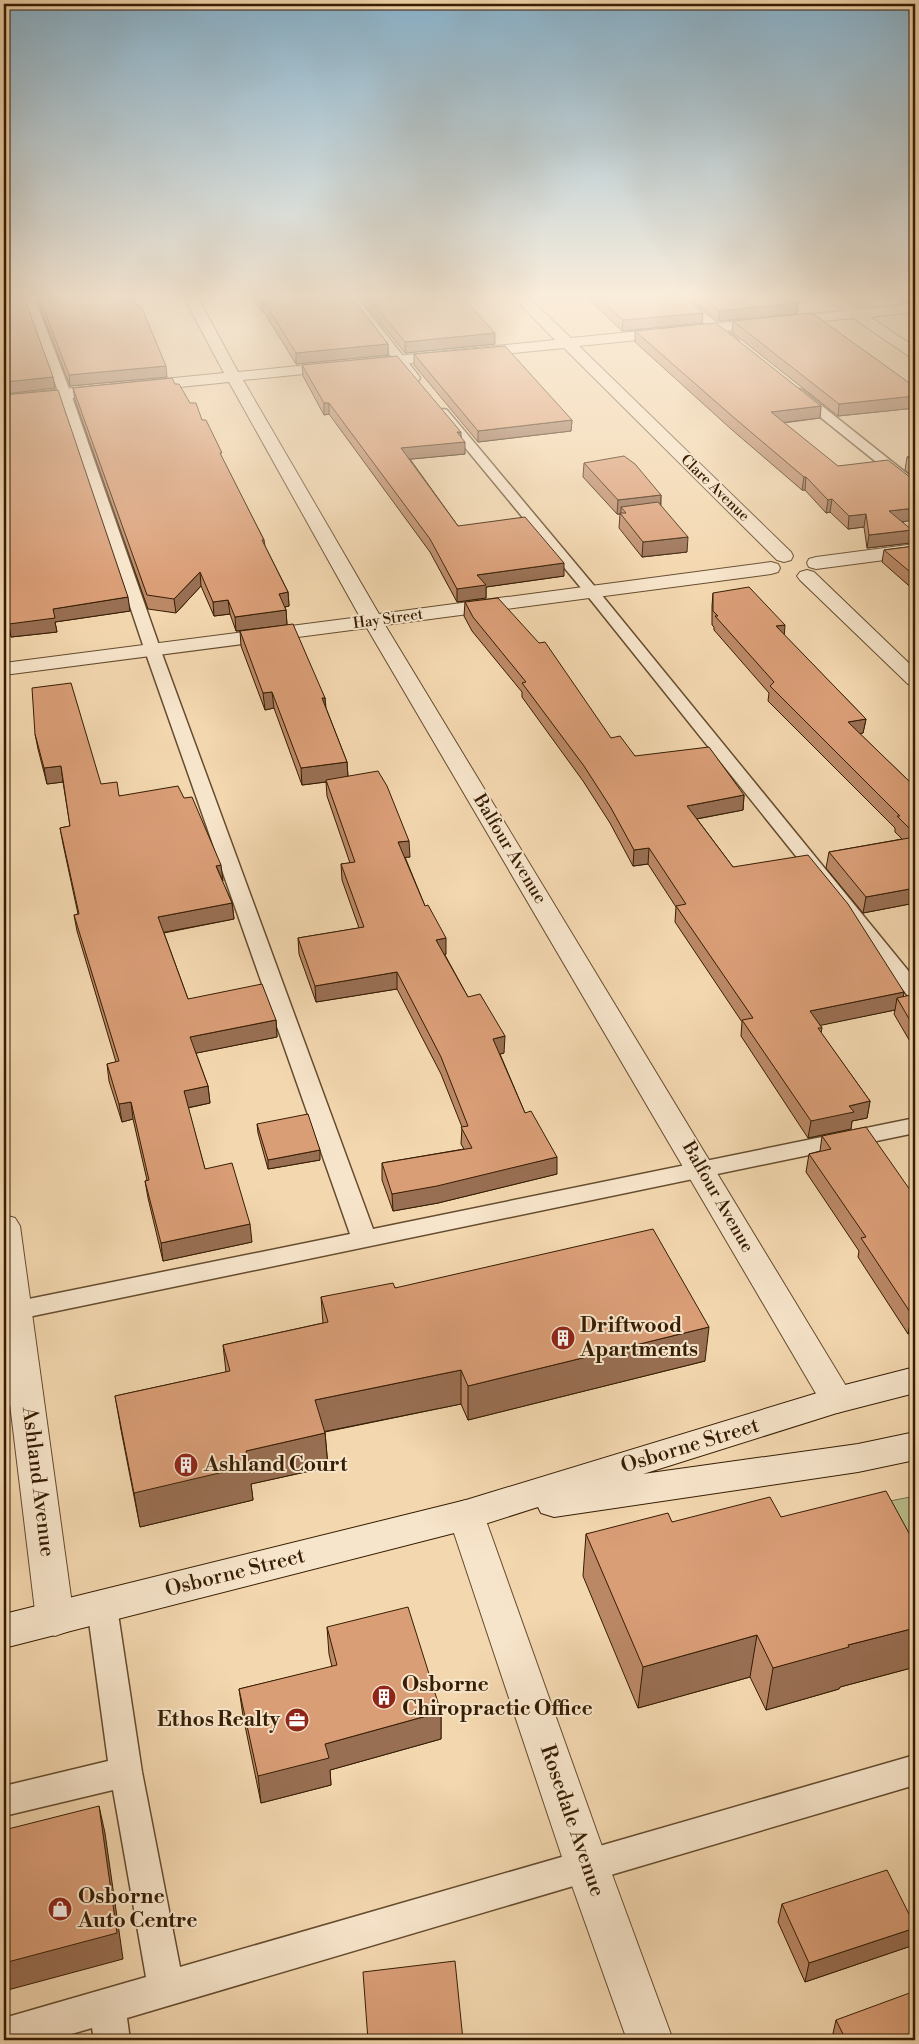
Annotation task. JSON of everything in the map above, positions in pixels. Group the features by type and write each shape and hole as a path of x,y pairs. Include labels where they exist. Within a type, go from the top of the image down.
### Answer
{"street":[{"path":"4,400 108,389"},
{"name":"Balfour Avenue","path":"240,389 372,621 703,1171 837,1400"},
{"name":"Clare Avenue","path":"613,389 793,569 915,680"},
{"name":"Hay Street","path":"4,669 153,651 591,591 793,569 915,550"},
{"name":"Ashland Avenue","path":"4,1226 10,1311 55,1619"},
{"name":"Osborne Street","path":"4,1631 466,1515 837,1400 915,1380"},
{"name":"Osborne Street","path":"466,1515 848,1459 915,1446"},
{"name":"Rosedale Avenue","path":"466,1515 587,1866 650,2040"}],"lane":[{"path":"63,389 153,651 364,1239"},
{"path":"795,389 915,486"},
{"path":"436,404 591,591 915,992"},
{"path":"10,1311 703,1171 915,1126"},
{"path":"102,1607 126,1772 166,1988"},
{"path":"4,2036 915,1770"},
{"path":"4,1801 126,1772"},
{"path":"107,2006 112,2040"}],"green space":[{"path":"915,1496 915,1590 870,1505"}],"building":[{"path":"73,389 182,389 190,403 196,403 202,420 206,420 222,453 220,453 288,592 279,594 286,610 235,617 228,600 213,602 200,572 174,599 147,595"},
{"path":"316,389 425,389 461,432 457,432 465,442 401,448 458,526 525,517 564,563 477,575 486,585 457,589 430,539 329,403 324,403"},
{"path":"443,389 544,389 572,420 478,431"},
{"path":"702,389 800,389 821,406 771,412 838,466 888,460 915,479 915,508 889,511 912,530 869,535 866,514 849,516 832,499 828,500 806,477"},
{"path":"820,389 915,389 915,396 839,404"},
{"path":"58,390 128,597 53,609 55,618 9,624 4,606 4,395"},
{"path":"624,456 635,464 661,495 618,500 584,463"},
{"path":"915,456 915,464 907,457"},
{"path":"658,502 688,537 643,542 620,513 626,513 621,507"},
{"path":"915,546 915,576 884,550"},
{"path":"749,587 785,625 776,626 866,719 848,722 912,784 915,784 915,834 897,816 900,816 770,686 774,682 715,616 718,616 713,611 713,593"},
{"path":"498,598 539,643 545,642 611,738 620,736 635,756 709,747 744,795 687,806 733,867 808,855 848,904 904,992 810,1011 822,1028 818,1028 870,1101 849,1106 854,1112 811,1121 742,1020 753,1018 676,906 686,904 649,848 634,850 611,808 584,766 522,683 526,682 473,617 465,602"},
{"path":"293,624 325,698 322,698 347,762 301,768 272,692 263,693 240,631"},
{"path":"71,683 101,784 117,782 119,796 178,786 184,798 192,797 221,865 216,866 232,903 158,917 188,999 262,984 276,1020 190,1037 208,1086 184,1091 205,1169 232,1163 250,1224 161,1243 145,1181 149,1180 131,1102 119,1104 107,1064 119,1061 74,915 79,914 60,828 70,826 61,766 44,768 35,734 32,688"},
{"path":"378,771 387,786 409,841 398,842 425,906 428,905 446,938 436,940 468,997 480,994 505,1036 493,1039 525,1113 531,1111 557,1157 437,1186 392,1194 382,1163 472,1148 461,1127 468,1126 441,1057 397,972 315,986 298,938 364,927 341,864 355,862 326,780"},
{"path":"915,837 915,888 866,897 829,852"},
{"path":"915,994 915,1029 897,998"},
{"path":"308,1114 320,1150 268,1160 257,1124"},
{"path":"866,1127 915,1197 915,1314 912,1315 861,1238 866,1237 809,1154 831,1149 822,1136"},
{"path":"653,1229 709,1327 468,1386 461,1370 315,1400 325,1433 246,1451 249,1466 134,1493 115,1396 230,1371 223,1345 328,1322 321,1297 393,1283 395,1288"},
{"path":"886,1491 915,1544 915,1628 848,1645 849,1647 773,1668 757,1635 643,1667 586,1534 668,1513 672,1522 770,1497 781,1517"},
{"path":"408,1607 441,1712 325,1744 329,1758 258,1776 239,1689 337,1665 327,1627"},
{"name":"Osborne Auto Centre","path":"99,1806 117,1933 4,1963 4,1830"},
{"path":"887,1870 915,1928 809,1963 782,1904"},
{"path":"455,1961 463,2040 368,2040 363,1972"},
{"path":"915,1991 915,2040 846,2040 836,2020"}],"place":[{"name":"Driftwood Apartments","path":"563,1338"},
{"name":"Ashland Court","path":"186,1465"},
{"name":"Osborne Chiropractic Office","path":"384,1697"},
{"name":"Ethos Realty","path":"297,1720"},
{"name":"Osborne Auto Centre","path":"60,1909"}]}
